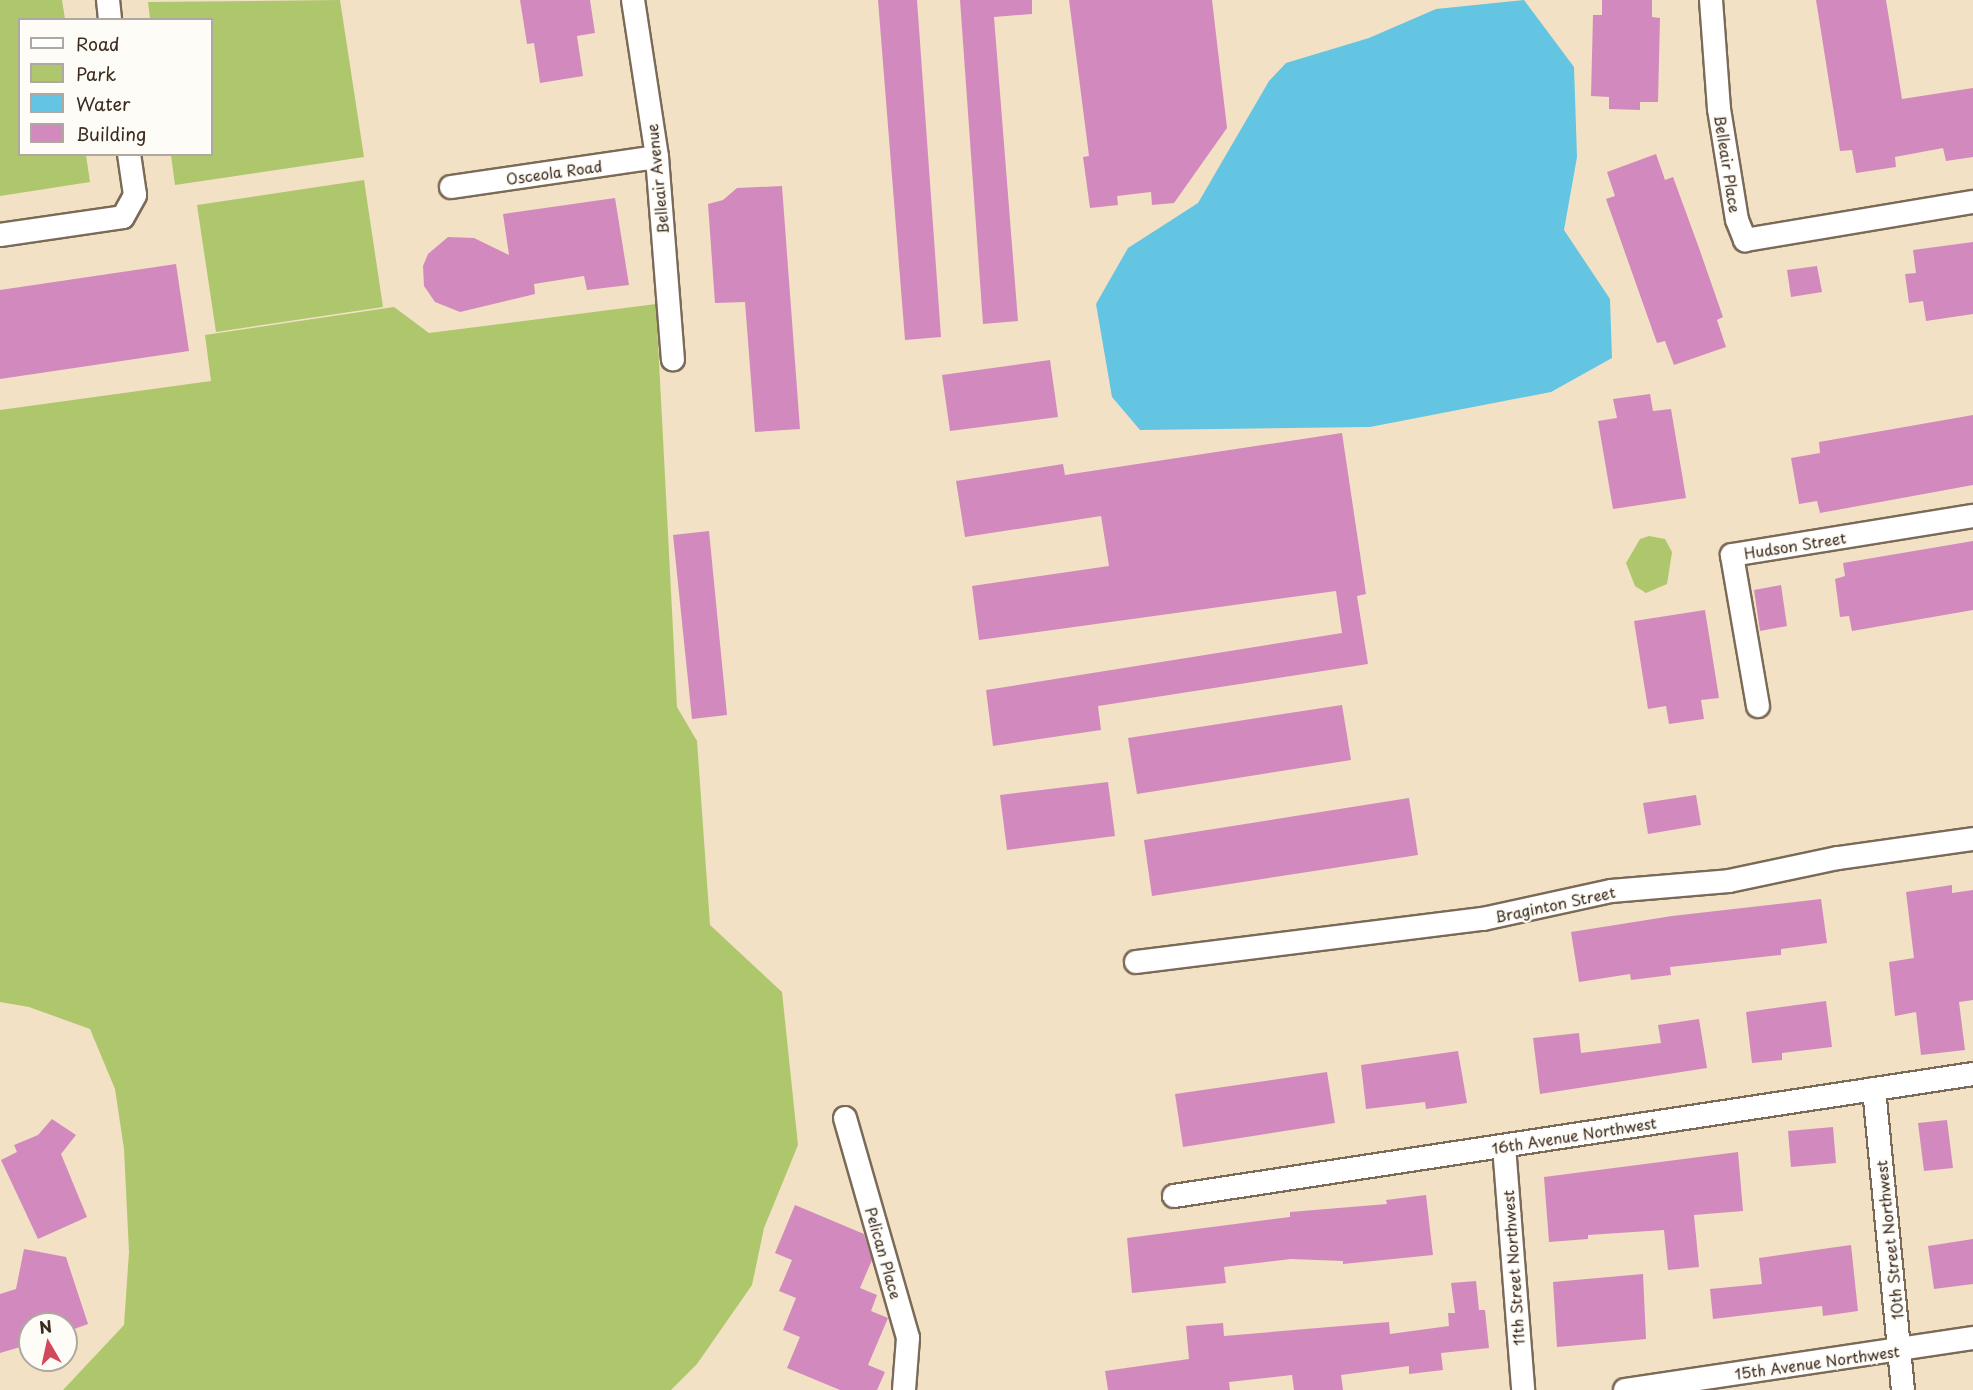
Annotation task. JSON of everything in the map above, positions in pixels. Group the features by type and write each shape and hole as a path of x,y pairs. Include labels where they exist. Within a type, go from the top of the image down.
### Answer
{"street":[{"path":"108,0 110,18"},
{"name":"Belleair Avenue","path":"633,0 657,157 672,358"},
{"name":"Belleair Place","path":"1711,0 1719,109 1737,220 1745,240 1973,202"},
{"path":"0,235 123,217 135,195 129,156"},
{"name":"Osceola Road","path":"451,187 657,157"},
{"name":"Hudson Street","path":"1758,706 1732,555 1973,516"},
{"name":"Braginton Street","path":"1136,962 1483,919 1611,891 1729,880 1838,858 1973,839"},
{"name":"16th Avenue Northwest","path":"1174,1196 1973,1074"},
{"name":"10th Street Northwest","path":"1874,1089 1903,1390"},
{"name":"Pelican Place","path":"845,1118 909,1338 904,1390"},
{"name":"11th Street Northwest","path":"1504,1146 1522,1390"},
{"name":"15th Avenue Northwest","path":"1625,1390 1973,1338"}],"green space":[{"path":"0,0 62,0 65,18 18,18 18,156 86,156 90,182 0,196"},
{"path":"340,0 364,157 175,185 171,156 213,156 213,18 150,18 148,2"},
{"path":"364,180 383,307 216,332 197,205"},
{"path":"656,304 677,707 697,741 710,925 782,992 798,1145 764,1228 752,1285 697,1364 671,1390 63,1390 124,1325 129,1252 124,1149 115,1089 90,1029 29,1007 0,1002 0,410 211,381 205,335 394,307 429,333"},
{"path":"1649,536 1665,539 1672,552 1667,584 1646,593 1635,586 1626,563 1640,539"}],"water":[{"path":"1524,0 1574,67 1577,157 1564,230 1610,299 1612,358 1551,392 1370,427 1140,430 1112,397 1096,304 1128,248 1198,203 1269,81 1286,63 1369,38 1436,9"}],"building":[{"path":"520,0 590,0 595,33 577,36 583,76 540,83 534,43 527,44"},
{"path":"878,0 917,0 941,337 905,340"},
{"path":"960,0 1032,0 1032,14 994,17 1018,321 983,324"},
{"path":"1069,0 1212,0 1227,128 1174,203 1152,205 1151,192 1117,196 1118,205 1090,208 1083,157 1089,156"},
{"path":"1602,0 1652,0 1652,17 1660,18 1658,102 1640,102 1640,110 1609,109 1609,97 1591,96 1593,15 1602,15"},
{"path":"1816,0 1886,0 1902,99 1973,88 1973,157 1946,161 1943,148 1895,157 1896,167 1856,173 1852,150 1840,151"},
{"path":"1656,154 1665,180 1673,177 1699,248 1723,317 1717,320 1726,347 1674,365 1665,341 1657,343 1606,199 1615,196 1607,172"},
{"path":"782,186 800,429 755,432 745,302 715,303 708,204 723,200 737,188"},
{"path":"615,198 629,285 587,290 584,276 534,284 535,294 460,312 435,302 424,286 423,266 428,254 448,237 474,238 509,255 503,214"},
{"path":"1973,242 1973,314 1926,321 1923,301 1909,303 1905,274 1916,273 1913,250"},
{"path":"176,264 189,351 0,379 0,290"},
{"path":"1817,266 1822,292 1791,297 1787,270"},
{"path":"1050,360 1058,417 950,431 942,375"},
{"path":"1650,394 1653,411 1671,409 1686,498 1613,509 1598,421 1617,418 1613,399"},
{"path":"1973,415 1973,485 1820,513 1817,501 1799,504 1791,458 1820,453 1819,442"},
{"path":"1342,433 1366,594 1357,596 1368,664 1098,706 1101,730 993,746 986,690 1342,633 1336,591 979,640 972,586 1109,566 1101,516 965,537 956,481 1063,464 1065,475"},
{"path":"709,531 727,715 692,719 673,535"},
{"path":"1973,541 1973,610 1852,631 1849,616 1840,617 1835,579 1845,576 1843,563"},
{"path":"1781,585 1787,626 1760,631 1754,590"},
{"path":"1705,610 1719,698 1701,700 1704,719 1669,724 1666,706 1648,709 1634,621"},
{"path":"1342,705 1351,760 1137,794 1128,738"},
{"path":"1108,782 1115,836 1007,850 1000,795"},
{"path":"1696,795 1701,825 1648,834 1643,803"},
{"path":"1409,798 1418,855 1152,896 1144,840"},
{"path":"1952,885 1952,893 1973,890 1973,1000 1959,1002 1965,1050 1921,1055 1916,1012 1895,1016 1889,962 1914,958 1906,892"},
{"path":"1821,899 1827,943 1781,949 1781,955 1670,967 1671,975 1631,980 1630,974 1579,982 1571,932 1672,916"},
{"path":"1826,1001 1832,1047 1782,1053 1782,1060 1752,1063 1746,1012"},
{"path":"1699,1019 1707,1068 1540,1094 1533,1038 1579,1033 1581,1053 1661,1043 1658,1025"},
{"path":"1458,1051 1467,1103 1426,1109 1425,1102 1366,1109 1361,1065"},
{"path":"1327,1072 1335,1123 1183,1147 1175,1094"},
{"path":"52,1119 76,1135 61,1154 87,1217 38,1239 1,1160 17,1152 14,1145 38,1135"},
{"path":"1947,1120 1953,1168 1924,1171 1918,1123"},
{"path":"1833,1127 1836,1163 1791,1167 1788,1131"},
{"path":"1738,1152 1743,1211 1694,1215 1699,1267 1668,1270 1664,1230 1588,1235 1588,1239 1549,1242 1544,1177"},
{"path":"1426,1195 1433,1255 1343,1264 1343,1261 1291,1259 1224,1267 1226,1283 1132,1293 1127,1238 1290,1217 1290,1212 1387,1204 1386,1200"},
{"path":"795,1205 864,1234 872,1260 860,1288 877,1295 871,1311 888,1318 868,1365 885,1372 877,1390 840,1390 787,1368 800,1337 783,1330 796,1298 779,1291 792,1260 775,1253"},
{"path":"1973,1239 1973,1284 1934,1289 1928,1246"},
{"path":"1851,1245 1858,1311 1823,1316 1822,1306 1713,1319 1710,1289 1762,1284 1759,1258"},
{"path":"24,1249 66,1257 88,1324 78,1328 78,1312 18,1312 18,1348 0,1353 0,1294 16,1289"},
{"path":"1643,1274 1646,1339 1557,1347 1553,1282"},
{"path":"1476,1281 1479,1310 1485,1310 1489,1348 1441,1353 1443,1370 1409,1374 1409,1366 1341,1375 1343,1390 1294,1390 1292,1375 1229,1382 1230,1390 1108,1390 1105,1371 1189,1359 1186,1326 1223,1323 1224,1336 1389,1322 1390,1334 1449,1326 1448,1313 1455,1313 1451,1283"}]}
